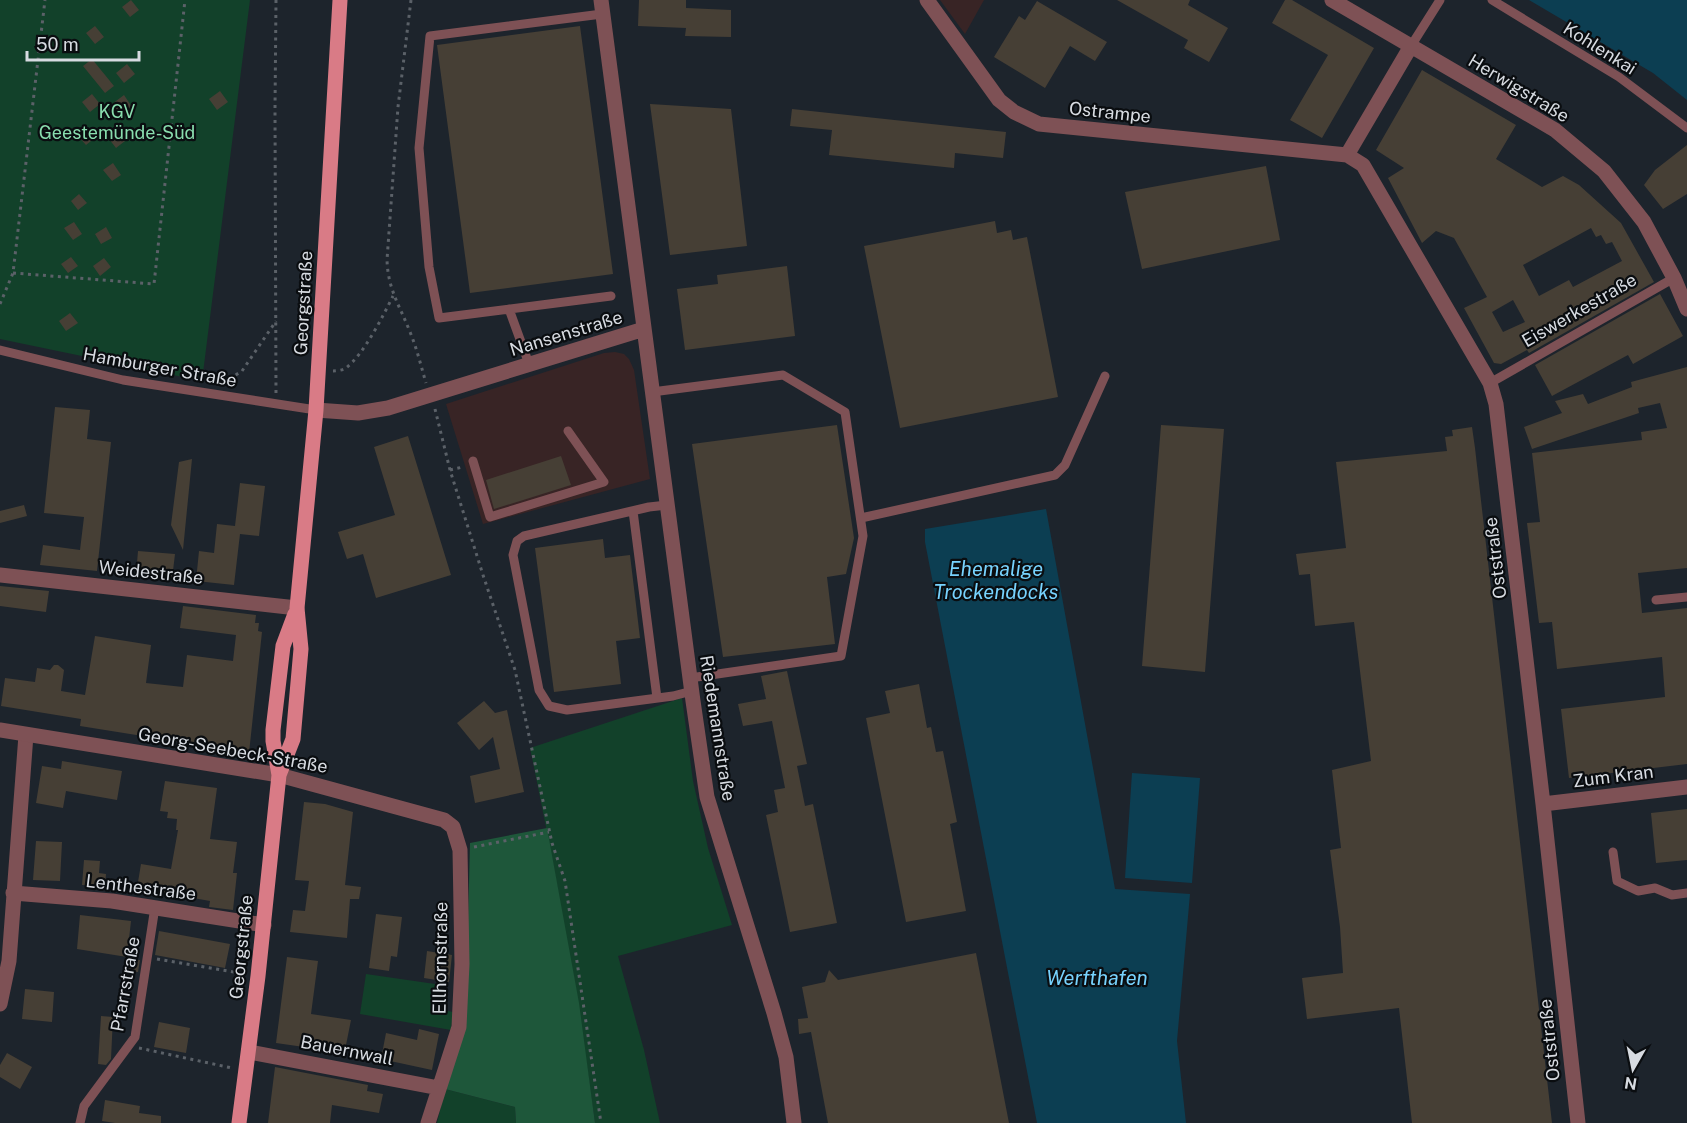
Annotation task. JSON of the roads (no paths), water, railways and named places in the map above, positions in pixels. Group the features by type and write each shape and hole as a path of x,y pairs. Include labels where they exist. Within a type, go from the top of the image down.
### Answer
{"main road":[{"name":"Georgstraße","path":"239,1123 264,925 279,775 273,730 284,646 297,608 316,410 340,0"}],"street":[{"name":"Ostrampe","path":"927,0 999,100 1014,112 1039,124 1347,155"},
{"name":"Herwigstraße","path":"1332,0 1555,130 1604,171 1644,222 1680,274 1687,309"},
{"name":"Nansenstraße","path":"316,410 341,414 388,408 644,329 602,7"},
{"path":"1347,155 1412,46"},
{"name":"Oststraße","path":"1347,155 1363,165 1490,383 1496,404 1578,1123"},
{"name":"Riedemannstraße","path":"644,329 707,797 774,1013 786,1058 794,1123"},
{"name":"Weidestraße","path":"0,575 297,608"},
{"name":"Georg-Seebeck-Straße","path":"0,730 279,775 444,820 453,827"},
{"path":"0,1004 9,961 26,735"},
{"name":"Zum Kran","path":"1543,804 1687,787"},
{"name":"Ellhornstraße","path":"428,1123 459,1027 462,964 460,850 453,827"},
{"name":"Lenthestraße","path":"13,893 112,901 264,925"},
{"name":"Bauernwall","path":"249,1052 439,1088"}],"lane":[{"path":"1412,46 1440,0"},
{"name":"Kohlenkai","path":"1492,0 1619,77 1687,128"},
{"path":"602,7 430,36 419,148 429,267 439,318 611,296"},
{"name":"Eiswerkestraße","path":"1490,383 1680,274"},
{"path":"509,309 529,364"},
{"name":"Hamburger Straße","path":"0,351 123,380 316,410"},
{"path":"652,392 783,375 845,412 863,536 841,656 691,685 657,698 567,710 549,706 539,690 513,555 517,541 524,536 667,504"},
{"path":"861,518 1055,475 1065,465 1105,376"},
{"path":"473,461 490,518 604,482 568,431"},
{"path":"633,511 657,698"},
{"path":"1656,600 1687,597"},
{"path":"1613,852 1617,881 1638,891 1655,888 1672,895 1687,893"},
{"name":"Pfarrstraße","path":"80,1123 84,1106 135,1037 155,907"}],"water":[{"path":"1529,0 1687,0 1687,100 1653,73"},
{"path":"1046,509 1115,889 1190,894 1177,1041 1186,1123 1037,1123 925,542 925,529"},
{"path":"1132,773 1200,778 1192,883 1125,878"}],"park label":[{"name":"KGV Geestemünde-Süd","path":"117,121"}],"water label":[{"name":"Ehemalige Trockendocks","path":"996,580"},
{"name":"Werfthafen","path":"1097,978"}]}
